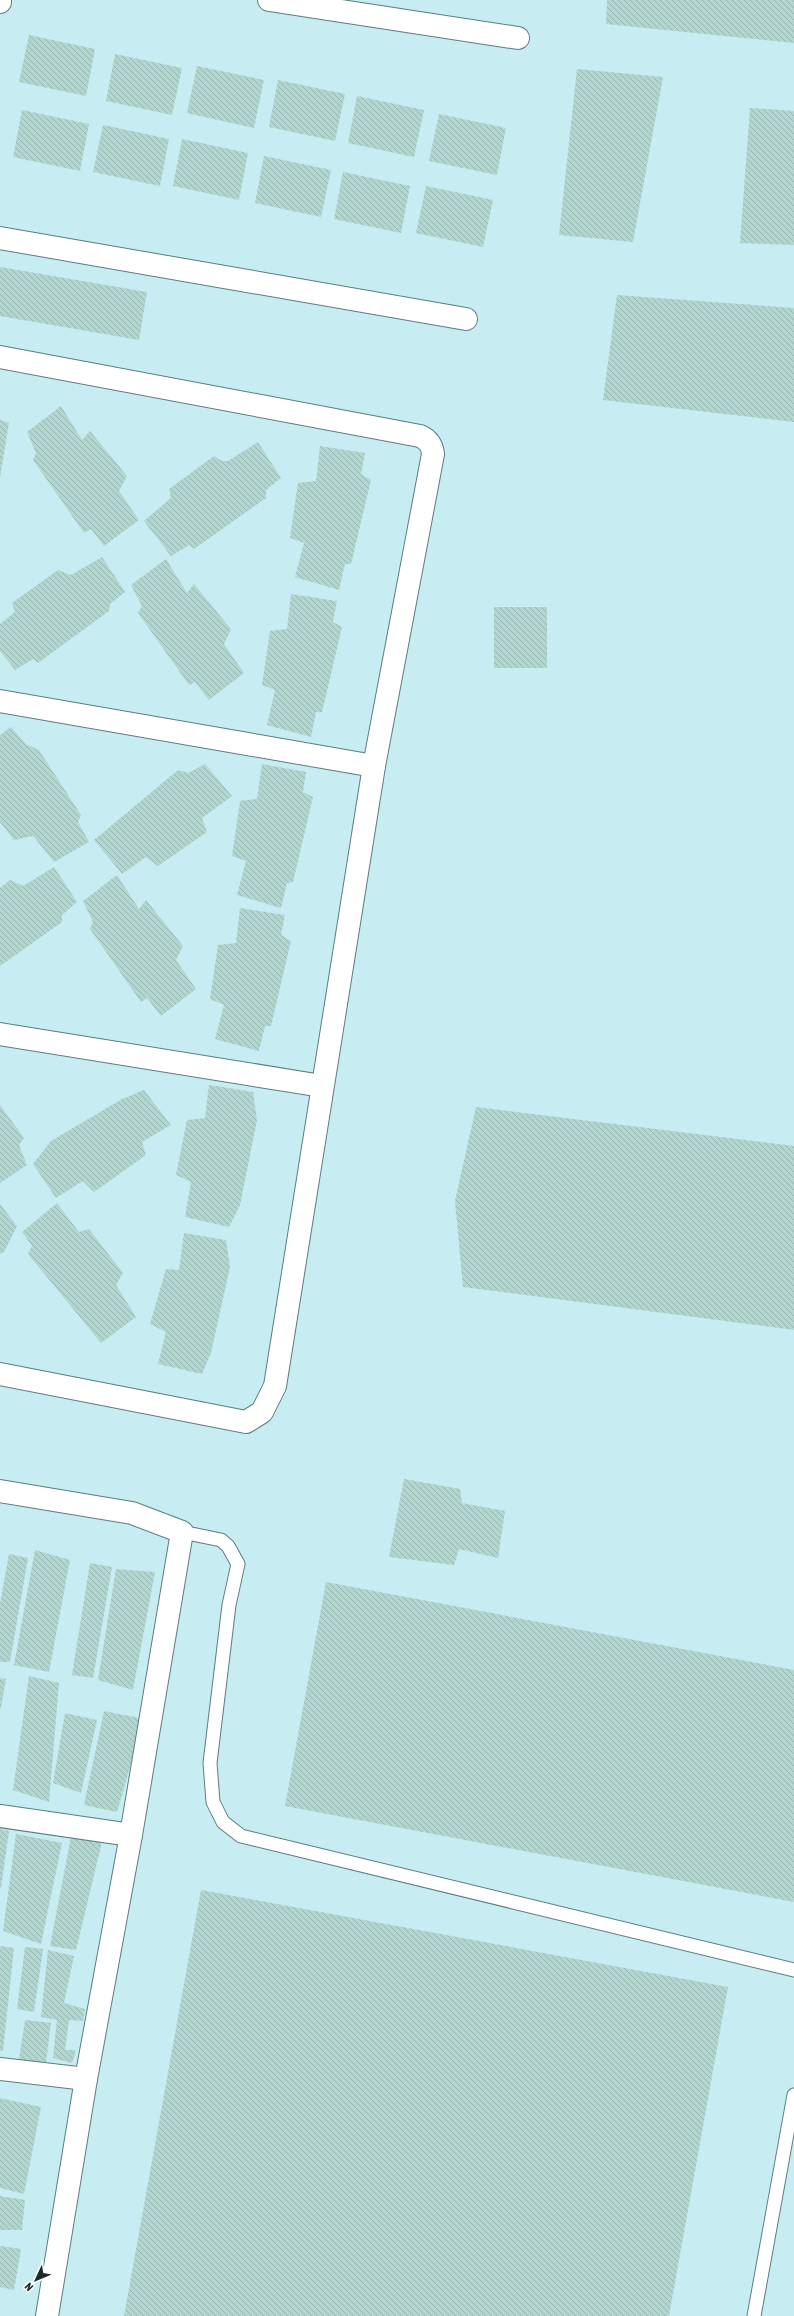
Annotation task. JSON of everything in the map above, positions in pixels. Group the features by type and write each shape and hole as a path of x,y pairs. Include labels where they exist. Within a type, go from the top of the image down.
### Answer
{"street":[{"path":"269,0 518,38"},
{"path":"0,238 466,319"},
{"path":"0,357 420,436 427,439 432,446 433,454 374,766 274,1386 262,1412 246,1422 0,1374"},
{"path":"0,700 374,766"},
{"path":"0,1034 322,1086"},
{"path":"0,1492 132,1513 182,1532 131,1835 86,2079 48,2316"},
{"path":"0,1816 131,1835"},
{"path":"0,2069 86,2079"}],"lane":[{"path":"182,1532 221,1540 228,1546 238,1564 229,1605 210,1763 213,1802 223,1822 241,1836 794,1970"},
{"path":"754,2316 794,2095"}],"building":[{"path":"607,0 794,0 794,43 606,24"},
{"path":"29,35 95,49 86,96 19,82"},
{"path":"115,54 182,68 172,115 106,101"},
{"path":"197,66 264,80 254,128 187,113"},
{"path":"577,69 663,77 633,242 559,235"},
{"path":"278,80 345,94 335,141 269,127"},
{"path":"357,96 424,110 414,157 348,143"},
{"path":"750,108 794,111 794,245 740,243"},
{"path":"22,110 89,124 80,171 13,157"},
{"path":"439,114 506,128 497,175 429,161"},
{"path":"103,125 169,139 160,186 93,172"},
{"path":"182,139 248,153 239,200 173,186"},
{"path":"264,156 331,170 321,217 255,203"},
{"path":"343,172 410,186 401,233 334,219"},
{"path":"426,186 493,200 483,247 416,233"},
{"path":"0,267 147,292 139,340 0,316"},
{"path":"617,295 794,308 794,422 603,400"},
{"path":"61,406 82,440 90,431 127,476 119,491 139,520 104,546 91,529 84,533 33,460 36,453 27,432"},
{"path":"0,420 9,423 0,478"},
{"path":"258,442 281,478 266,490 266,498 194,549 189,545 171,556 144,521 171,498 169,489 214,456 222,461 228,461"},
{"path":"320,446 365,453 361,474 371,480 351,564 345,564 339,590 295,577 304,543 290,538 298,483 316,481"},
{"path":"102,557 125,592 110,604 109,611 38,663 33,659 15,670 0,651 0,624 15,612 12,603 58,570 71,575"},
{"path":"166,559 187,593 194,584 231,629 224,644 244,673 209,700 195,682 189,685 138,613 142,606 131,585"},
{"path":"291,594 337,601 333,622 342,627 322,712 316,712 311,737 267,725 275,690 262,685 270,631 287,629"},
{"path":"494,607 547,607 547,668 494,668"},
{"path":"11,727 26,744 39,750 81,815 78,822 89,842 54,862 33,836 14,840 0,822 0,735"},
{"path":"205,764 232,796 202,818 207,832 158,866 146,857 122,874 94,840 178,770 188,773"},
{"path":"262,764 306,772 303,792 313,797 293,882 287,883 281,908 237,895 246,861 232,856 240,801 257,799"},
{"path":"54,867 77,902 62,915 62,922 0,966 0,888 10,880 23,886"},
{"path":"117,875 139,909 146,900 183,946 176,960 196,989 161,1016 147,998 141,1002 90,929 93,922 83,901"},
{"path":"240,908 285,915 281,935 291,941 271,1026 265,1026 259,1051 215,1039 224,1005 210,999 218,945 236,943"},
{"path":"209,1085 253,1092 257,1120 240,1205 229,1227 185,1217 191,1182 176,1175 187,1120 205,1118"},
{"path":"144,1090 171,1125 142,1142 146,1155 94,1192 83,1181 56,1198 33,1164 51,1141 122,1099"},
{"path":"0,1105 24,1138 19,1145 27,1165 0,1183"},
{"path":"476,1107 794,1146 794,1330 463,1287 455,1201"},
{"path":"57,1203 79,1232 89,1229 123,1273 116,1285 136,1317 101,1343 28,1254 32,1246 22,1232"},
{"path":"0,1204 17,1226 4,1252 0,1254"},
{"path":"184,1233 226,1240 230,1267 211,1353 202,1374 158,1364 166,1332 150,1324 166,1269 179,1270"},
{"path":"404,1479 460,1489 462,1503 505,1511 498,1558 459,1549 454,1565 389,1557"},
{"path":"35,1550 70,1560 49,1672 14,1665"},
{"path":"9,1554 28,1558 10,1662 0,1662 0,1604"},
{"path":"90,1563 112,1567 93,1678 72,1675"},
{"path":"116,1569 155,1572 133,1690 98,1680"},
{"path":"326,1582 794,1670 794,1902 285,1806"},
{"path":"29,1676 59,1683 49,1802 13,1790"},
{"path":"0,1678 6,1679 1,1708 0,1708"},
{"path":"104,1711 144,1719 117,1812 84,1805"},
{"path":"65,1713 97,1720 81,1793 53,1783"},
{"path":"0,1829 9,1831 1,1888 0,1888"},
{"path":"16,1834 62,1843 41,1944 3,1931"},
{"path":"71,1837 102,1842 76,1950 50,1946"},
{"path":"201,1890 728,1987 669,2316 124,2316"},
{"path":"0,1946 14,1948 3,2051 0,2051"},
{"path":"25,1947 43,1949 34,2012 17,2009"},
{"path":"48,1950 74,1956 64,2003 85,2009 83,2021 69,2020 65,2050 76,2050 72,2063 53,2058 57,2020 41,2017"},
{"path":"25,2020 51,2023 45,2070 18,2066"},
{"path":"0,2098 41,2107 24,2194 0,2188"},
{"path":"0,2196 25,2200 22,2230 0,2230"},
{"path":"0,2246 21,2249 14,2290 0,2287"}]}
